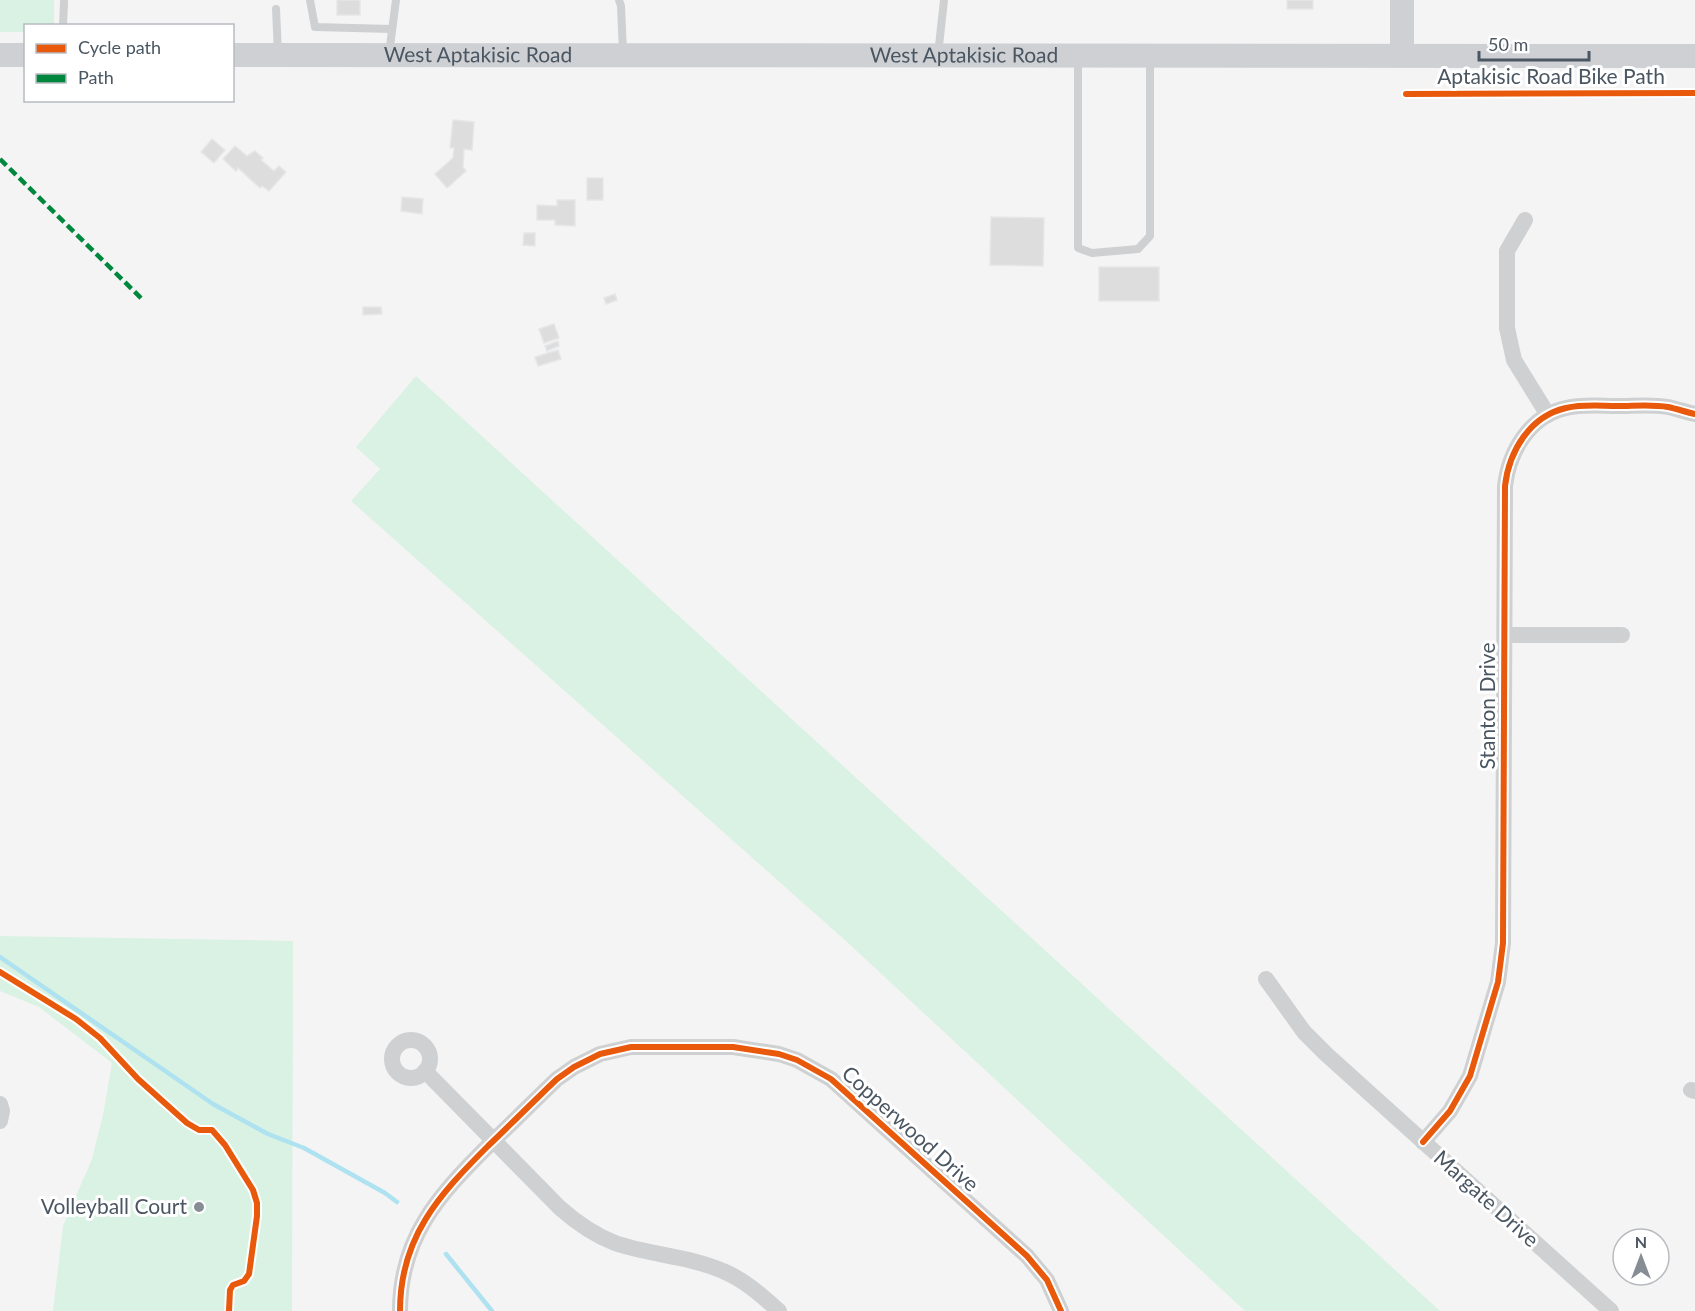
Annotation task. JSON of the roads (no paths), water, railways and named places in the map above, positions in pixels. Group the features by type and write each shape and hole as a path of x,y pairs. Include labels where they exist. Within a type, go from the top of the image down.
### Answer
{"main road":[{"path":"1402,0 1402,55"},
{"path":"0,55 24,55"},
{"name":"West Aptakisic Road","path":"234,55 1695,56"}],"street":[{"path":"1525,220 1507,251 1507,328 1514,360 1548,415"},
{"name":"Stanton Drive","path":"1423,1142 1450,1111 1470,1076 1498,982 1503,943 1505,486 1513,452 1523,437 1548,415 1566,408 1584,406 1666,407 1695,414"},
{"path":"1505,635 1622,635"},
{"name":"Margate Drive","path":"1266,979 1312,1039 1611,1311"},
{"name":"Copperwood Drive","path":"400,1311 407,1262 415,1239 427,1215 453,1181 557,1079 574,1066 600,1054 631,1047 733,1047 779,1054 797,1060 831,1079 1027,1256 1047,1280 1061,1311"},
{"path":"425,1071 578,1224 616,1243 722,1270 742,1281 779,1311"},
{"path":"0,1104 2,1111 0,1121"}],"lane":[{"path":"310,0 315,27 392,29"},
{"path":"389,55 396,0"},
{"path":"938,55 944,0"},
{"path":"63,24 64,2"},
{"path":"621,2 623,56"},
{"path":"276,9 278,55"},
{"path":"1078,55 1078,248 1092,253 1138,249 1150,236 1150,55"}],"waterway":[{"path":"0,957 213,1104 268,1134 304,1148 397,1202"},
{"path":"446,1254 492,1311"}],"place":[{"name":"Volleyball Court","path":"199,1207"}]}
